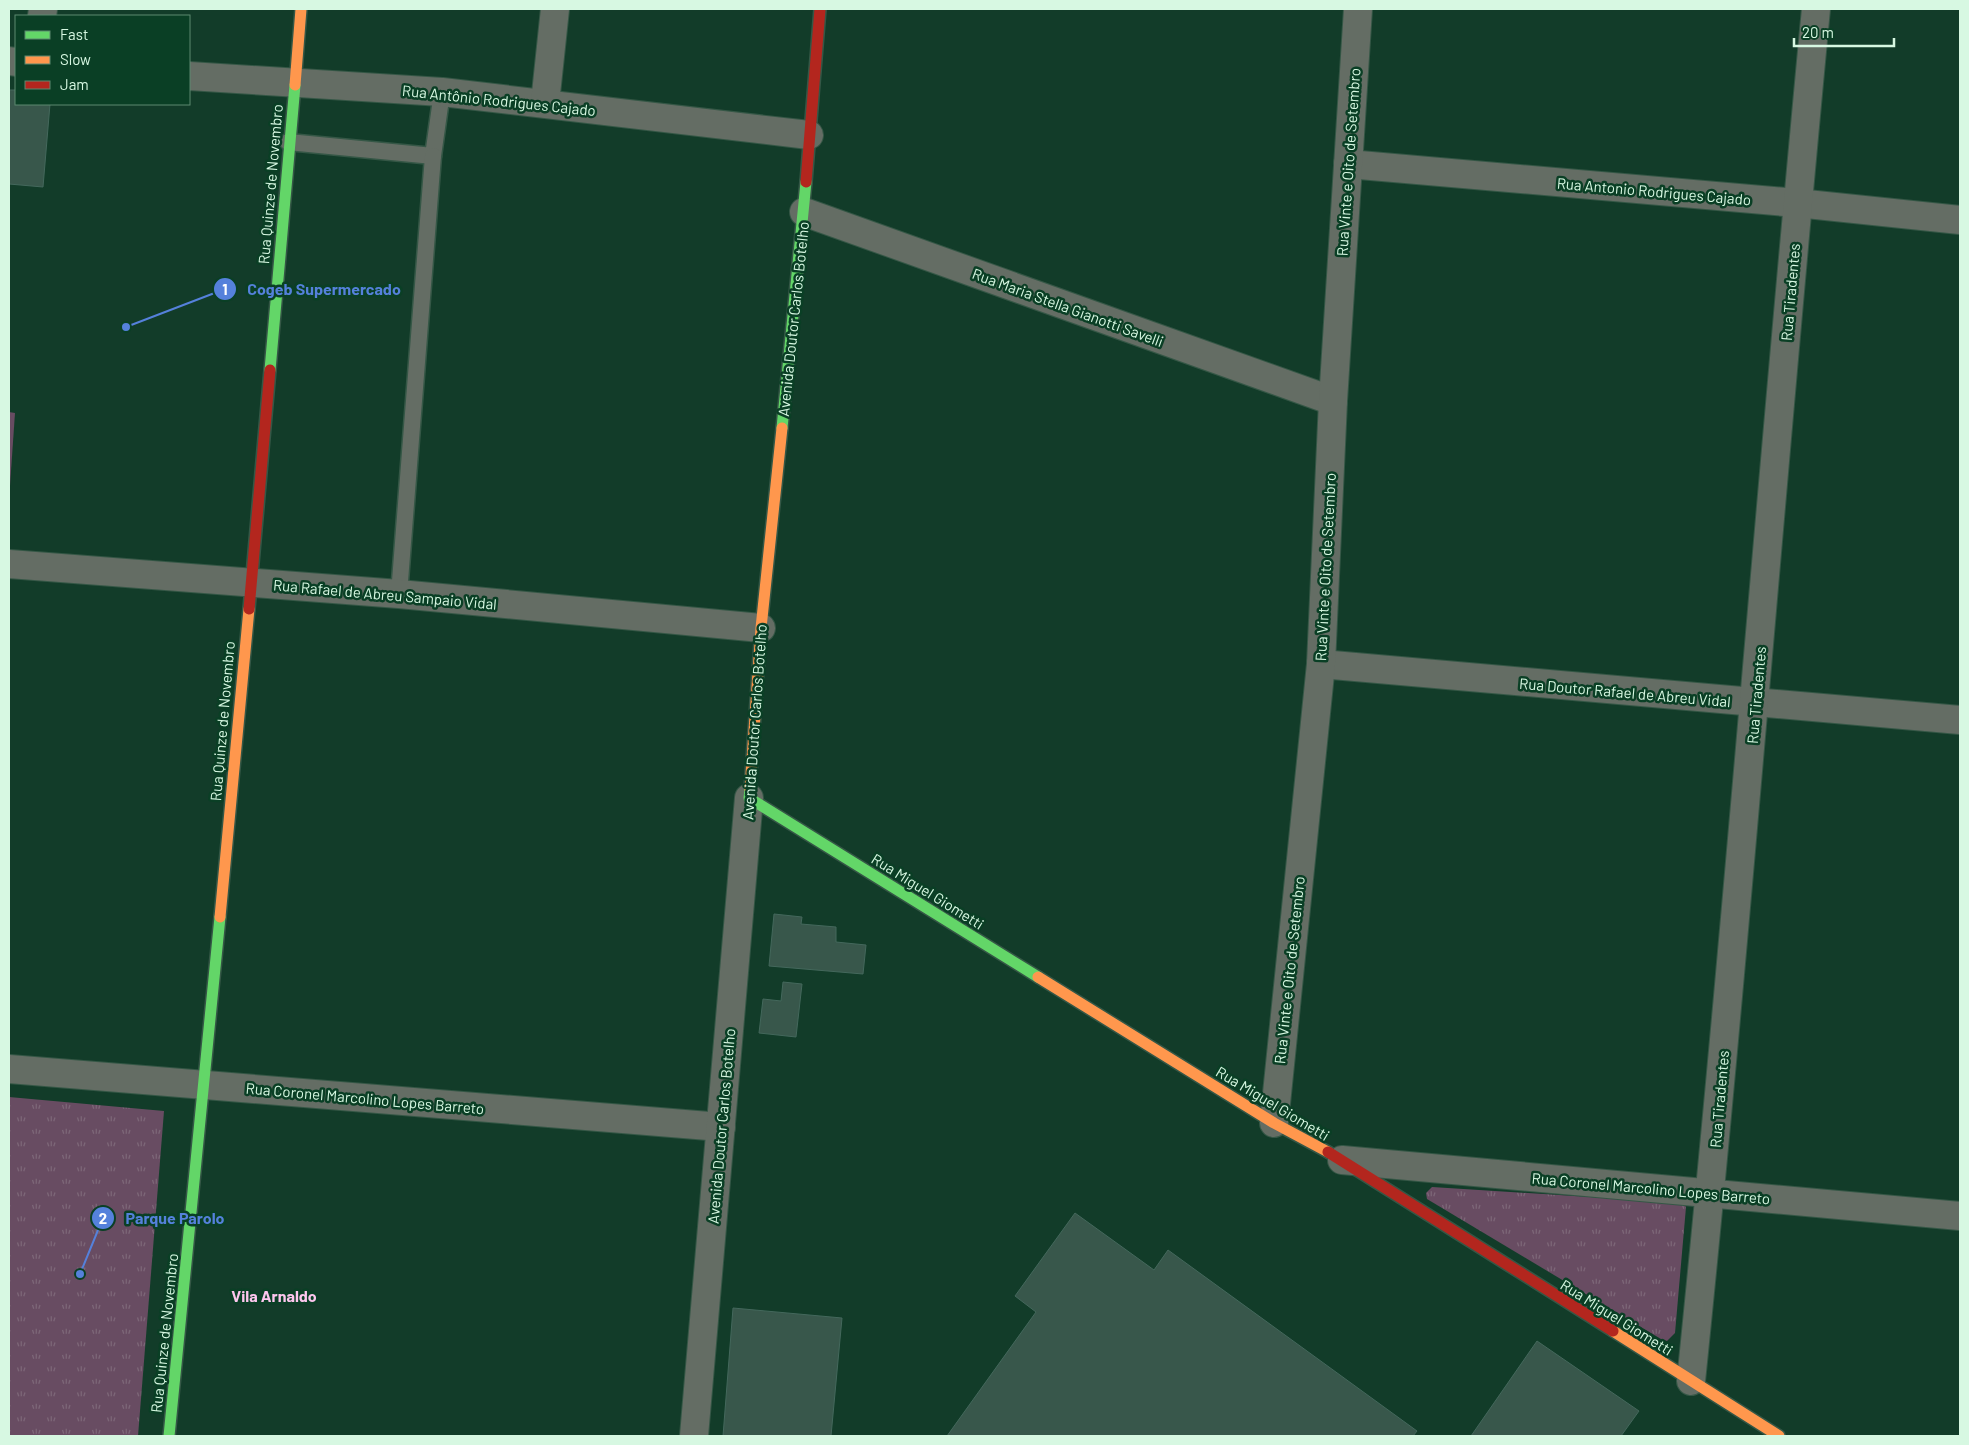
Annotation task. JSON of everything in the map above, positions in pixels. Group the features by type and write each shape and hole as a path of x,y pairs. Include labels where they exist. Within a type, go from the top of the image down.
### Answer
{"street":[{"name":"Rua Quinze de Novembro","path":"169,1436 205,1084 266,422 288,142 301,9"},
{"path":"545,103 555,9"},
{"name":"Avenida Doutor Carlos Botelho","path":"694,1436 749,798 760,628 804,212 808,135 820,9"},
{"name":"Rua Vinte e Oito de Setembro","path":"1274,1123 1321,664 1333,401 1358,9"},
{"name":"Rua Tiradentes","path":"1691,1381 1755,704 1816,9"},
{"name":"Rua Antônio Rodrigues Cajado","path":"190,76 442,92 808,135"},
{"name":"Rua Antonio Rodrigues Cajado","path":"1348,164 1798,203 1960,220"},
{"name":"Rua Maria Stella Gianotti Savelli","path":"804,212 1333,401"},
{"name":"Rua Rafael de Abreu Sampaio Vidal","path":"9,564 399,594 760,628"},
{"name":"Rua Doutor Rafael de Abreu Vidal","path":"1321,664 1755,704 1960,720"},
{"name":"Rua Miguel Giometti","path":"749,798 1274,1123 1342,1160 1779,1436"},
{"name":"Rua Coronel Marcolino Lopes Barreto","path":"9,1069 721,1127"},
{"name":"Rua Coronel Marcolino Lopes Barreto","path":"1342,1160 1960,1216"}],"lane":[{"path":"399,594 433,156 442,92"},
{"path":"288,142 433,156"}],"green space":[{"path":"9,412 15,413 9,500"},
{"path":"9,1097 164,1111 138,1436 9,1436"},
{"path":"1432,1187 1683,1203 1686,1207 1675,1333 1667,1341 1661,1339 1427,1199 1426,1193"}],"building":[{"path":"9,90 15,90 15,105 50,105 43,187 9,184"},
{"path":"774,914 802,917 801,924 836,927 836,942 866,945 863,974 769,966"},
{"path":"783,982 802,984 796,1037 759,1033 763,999 781,1001"},
{"path":"1075,1213 1154,1270 1168,1250 1417,1431 1413,1436 947,1436 1036,1312 1015,1296"},
{"path":"733,1308 842,1318 831,1436 723,1436"},
{"path":"1537,1341 1639,1411 1621,1436 1471,1436"}],"traffic: fast":[{"path":"270,370 295,85"},
{"path":"782,428 806,182"},
{"path":"750,789 749,798 1038,977"},
{"path":"169,1436 220,917"}],"traffic: slow":[{"path":"295,85 301,9"},
{"path":"750,789 761,628 782,428"},
{"path":"220,917 249,609"},
{"path":"1038,977 1274,1123 1328,1152"},
{"path":"1613,1331 1779,1436"}],"traffic: jam":[{"path":"806,182 820,9"},
{"path":"249,609 270,370"},
{"path":"1328,1152 1613,1331"}],"place":[{"name":"Cogeb Supermercado","path":"126,327"},
{"name":"Parque Parolo","path":"80,1274"}],"district":[{"name":"Vila Arnaldo","path":"274,1295"}]}
